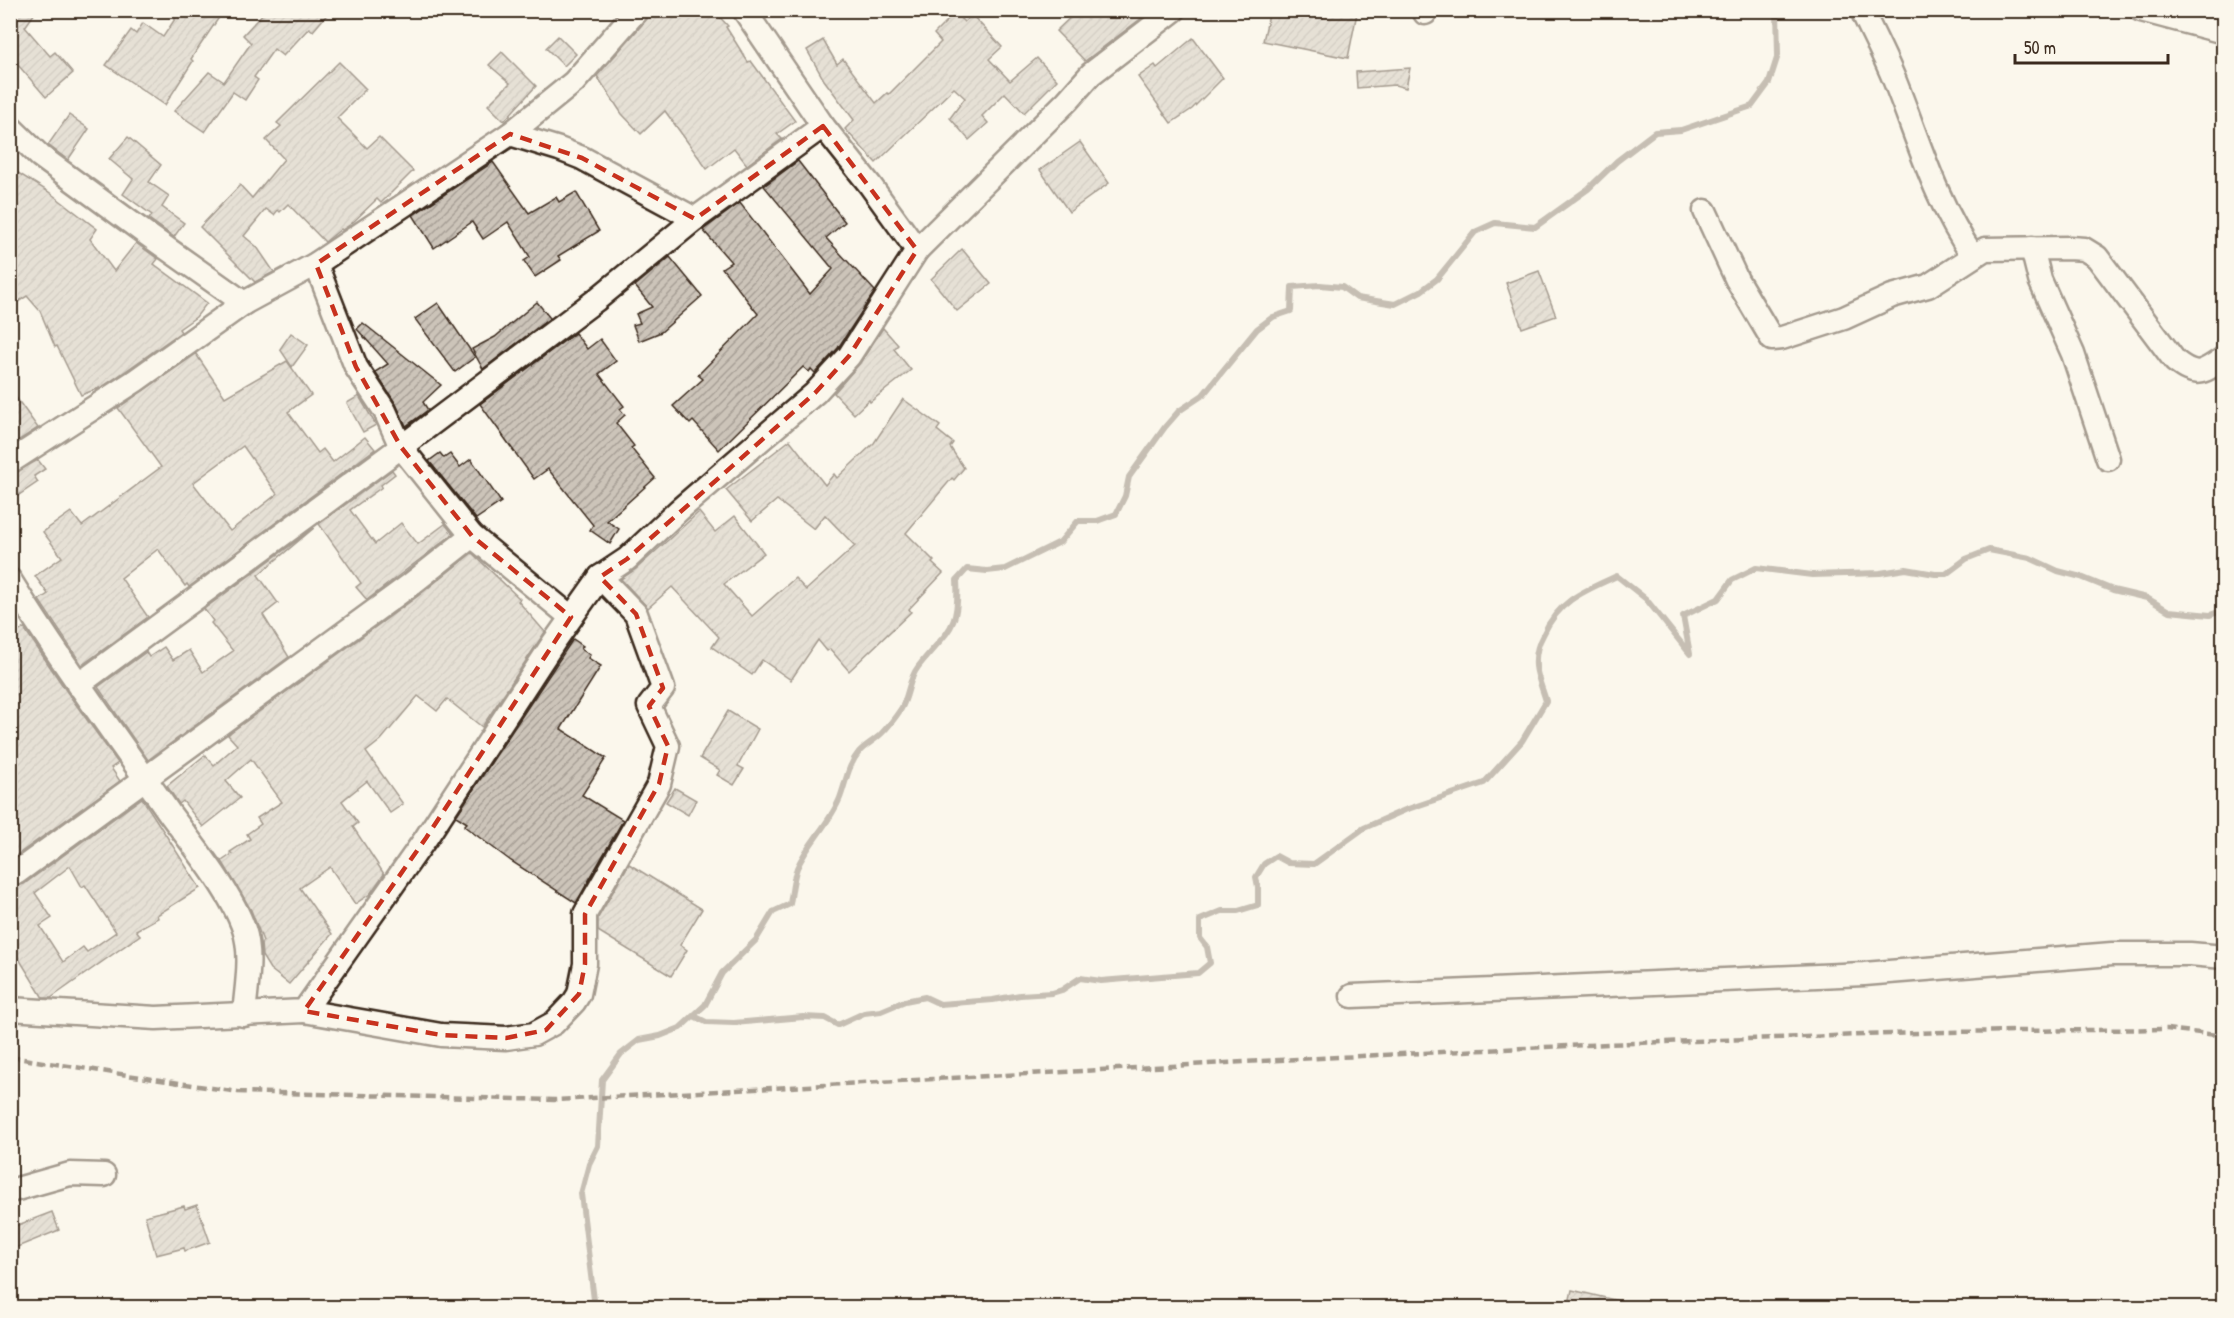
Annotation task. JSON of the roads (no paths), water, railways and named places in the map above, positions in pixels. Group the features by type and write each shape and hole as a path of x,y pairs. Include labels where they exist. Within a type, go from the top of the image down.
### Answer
{"street":[{"path":"10,462 135,381 244,303 316,264 510,134 574,82 637,10"},
{"path":"744,10 823,126 917,250"},
{"path":"304,1011 426,838 600,576 627,559 679,510 815,393 849,356 917,250 1060,108 1091,74 1173,10"},
{"path":"2140,10 2223,32"},
{"path":"1864,15 1893,78 1943,205 1954,228 1973,256"},
{"path":"78,685 401,447 596,300 696,219 823,126"},
{"path":"10,127 40,156 244,303"},
{"path":"510,134 582,158 696,219"},
{"path":"1705,211 1737,280 1769,335 1776,340 1844,318 1892,296 1928,286 1985,249 1996,247 2070,248 2090,252 2103,265 2175,361 2182,367 2199,373 2223,358"},
{"path":"2032,248 2040,280 2073,354 2108,459"},
{"path":"316,264 356,367 385,411 401,447 472,536 571,617"},
{"path":"16,873 410,585 472,536"},
{"path":"10,1010 156,1018 304,1011 441,1035 506,1038 534,1034 546,1029 574,1002 579,994 585,964 585,914 659,784 668,746 649,706 663,688 636,614 600,576"},
{"path":"10,580 78,685 145,777 236,910 244,930 248,954 244,1015"},
{"path":"1352,996 1863,974 2112,954 2190,954 2223,957"},
{"path":"10,1191 70,1174 104,1175"}],"waterway":[{"path":"595,1308 581,1194 589,1164 598,1146 602,1080 621,1054 639,1040 660,1036 680,1028 705,1005 722,973 756,940 773,912 790,904 797,868 836,807 855,757 881,734 896,716 904,704 915,672 949,630 956,611 957,580 967,569 987,571 1005,569 1060,542 1078,521 1097,521 1116,514 1125,496 1129,477 1165,427 1179,411 1203,395 1257,329 1273,317 1291,311 1292,287 1320,285 1342,287 1357,298 1395,304 1421,291 1437,279 1475,232 1495,223 1535,227 1588,189 1617,161 1655,132 1681,130 1752,106 1769,83 1778,55 1777,10"},
{"path":"694,1016 706,1022 734,1023 803,1017 825,1018 838,1025 864,1013 881,1011 905,1001 925,997 940,1004 993,1000 1052,993 1062,990 1080,978 1101,981 1198,973 1210,963 1207,947 1200,938 1200,920 1222,911 1238,911 1258,905 1256,877 1264,864 1276,856 1289,863 1314,864 1364,828 1405,810 1484,783 1522,741 1546,701 1538,675 1536,657 1537,649 1549,623 1574,598 1617,576 1646,599 1690,654 1683,616 1718,599 1732,580 1756,568 1812,575 1880,573 1906,569 1946,574 1966,559 1989,550 2030,558 2058,571 2081,577 2113,590 2147,598 2169,611 2210,615 2224,610"}],"railway":[{"path":"10,1057 238,1092 554,1100 1608,1044 1945,1032 2167,1029 2224,1036"}]}
